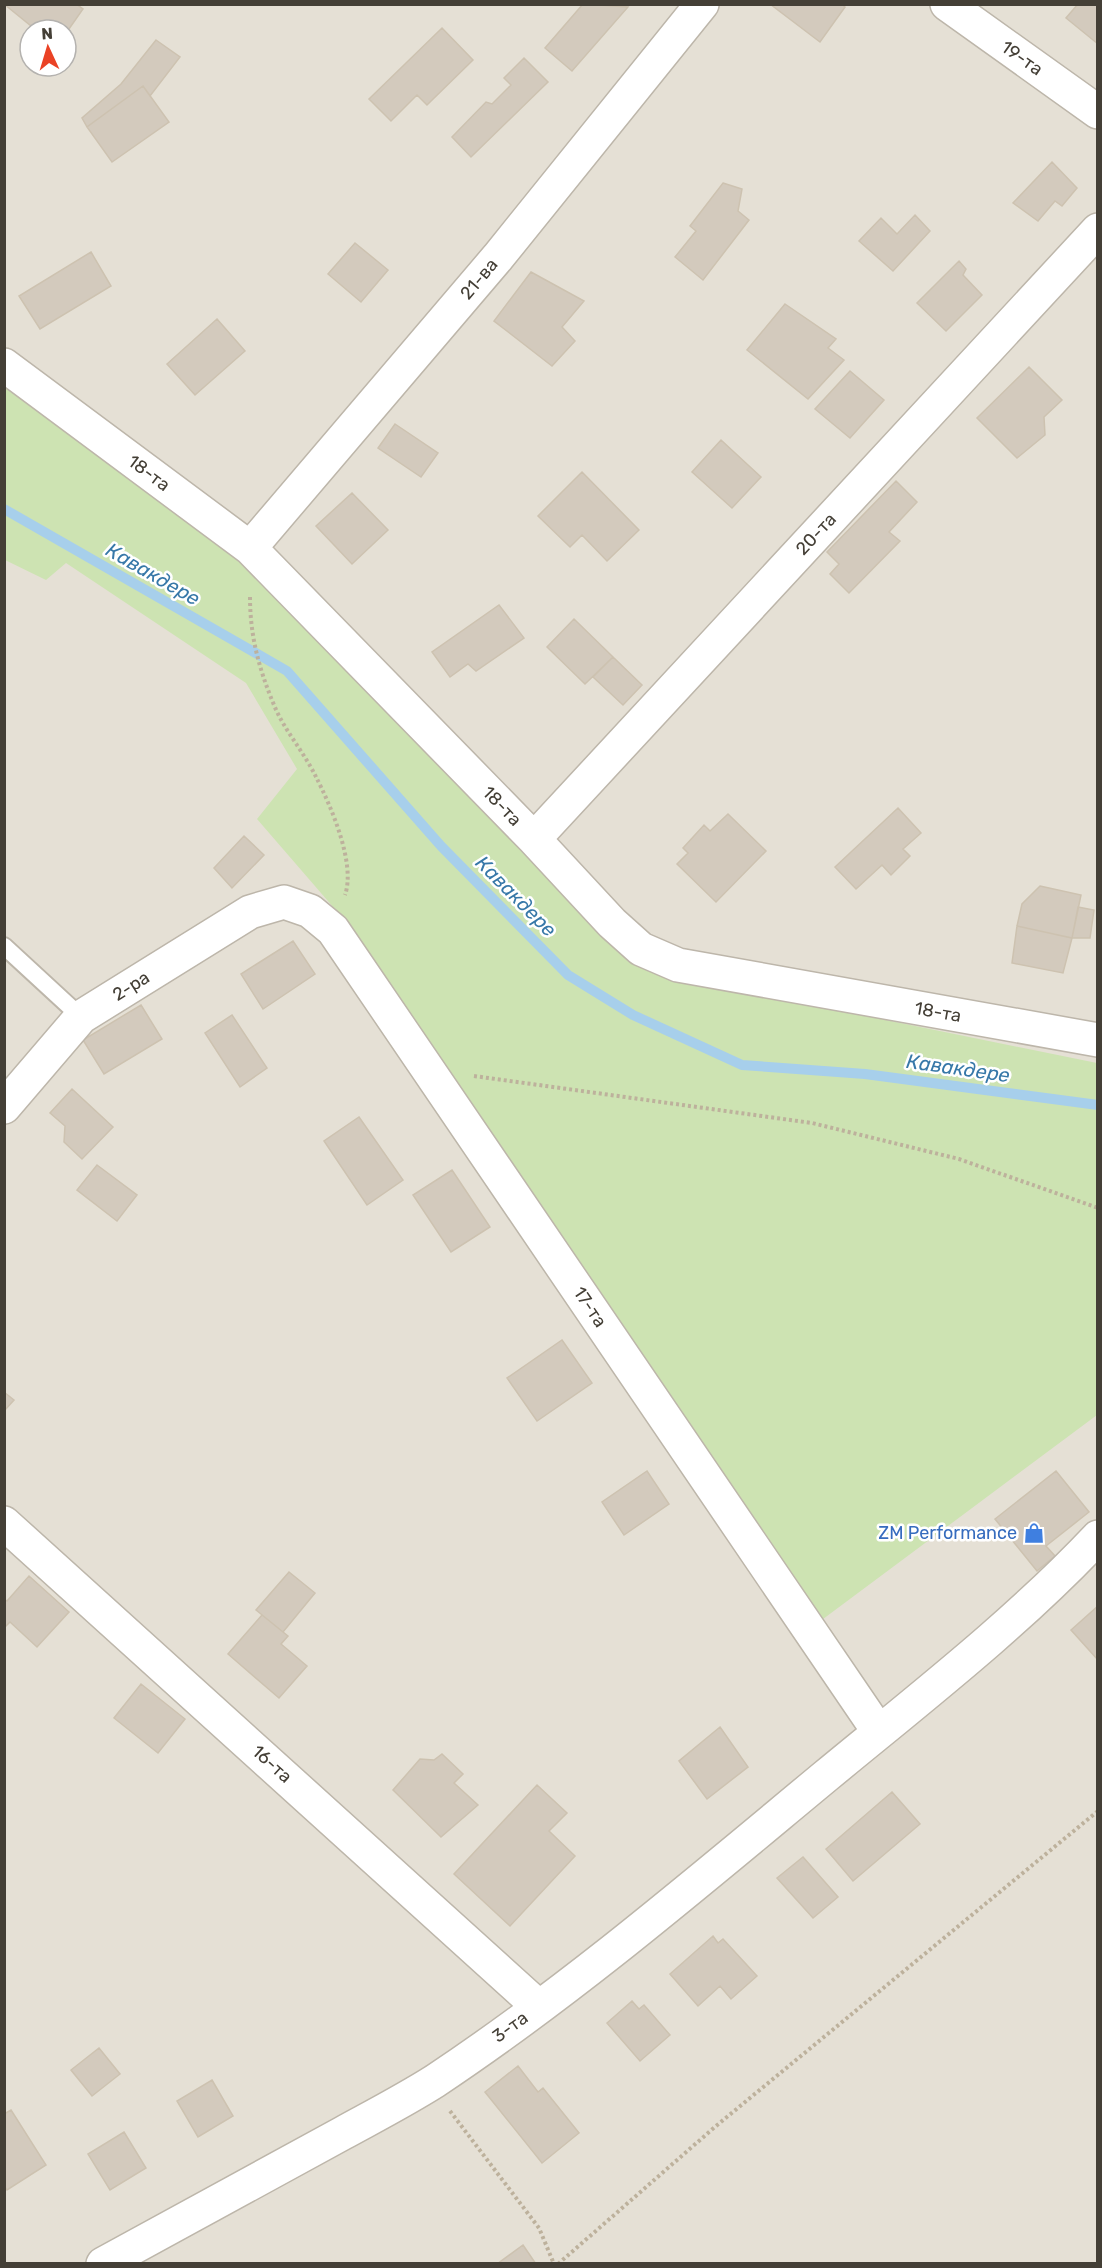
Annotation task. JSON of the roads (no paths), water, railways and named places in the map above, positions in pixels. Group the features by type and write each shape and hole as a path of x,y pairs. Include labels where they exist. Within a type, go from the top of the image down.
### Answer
{"street":[{"name":"21-ва","path":"250,548 498,257 702,4"},
{"name":"19-та","path":"947,4 1098,112"},
{"name":"20-та","path":"534,839 1098,230"},
{"name":"18-та","path":"4,365 250,548 641,949 678,965 1098,1040"},
{"name":"17-та","path":"284,902 310,911 333,930 879,1732"},
{"name":"2-ра","path":"4,1107 81,1017 250,912 284,902"},
{"name":"16-та","path":"4,1523 538,2007"},
{"name":"3-та","path":"102,2264 262,2180 434,2081 538,2007 630,1938 879,1732 1048,1590 1098,1537"}],"lane":[{"path":"4,946 81,1017"}],"waterway":[{"name":"Кавакдере","path":"4,509 287,671 441,846 568,975 633,1015 742,1065 865,1074 1098,1105"}],"place":[{"name":"ZM Performance","path":"1034,1533"}]}
